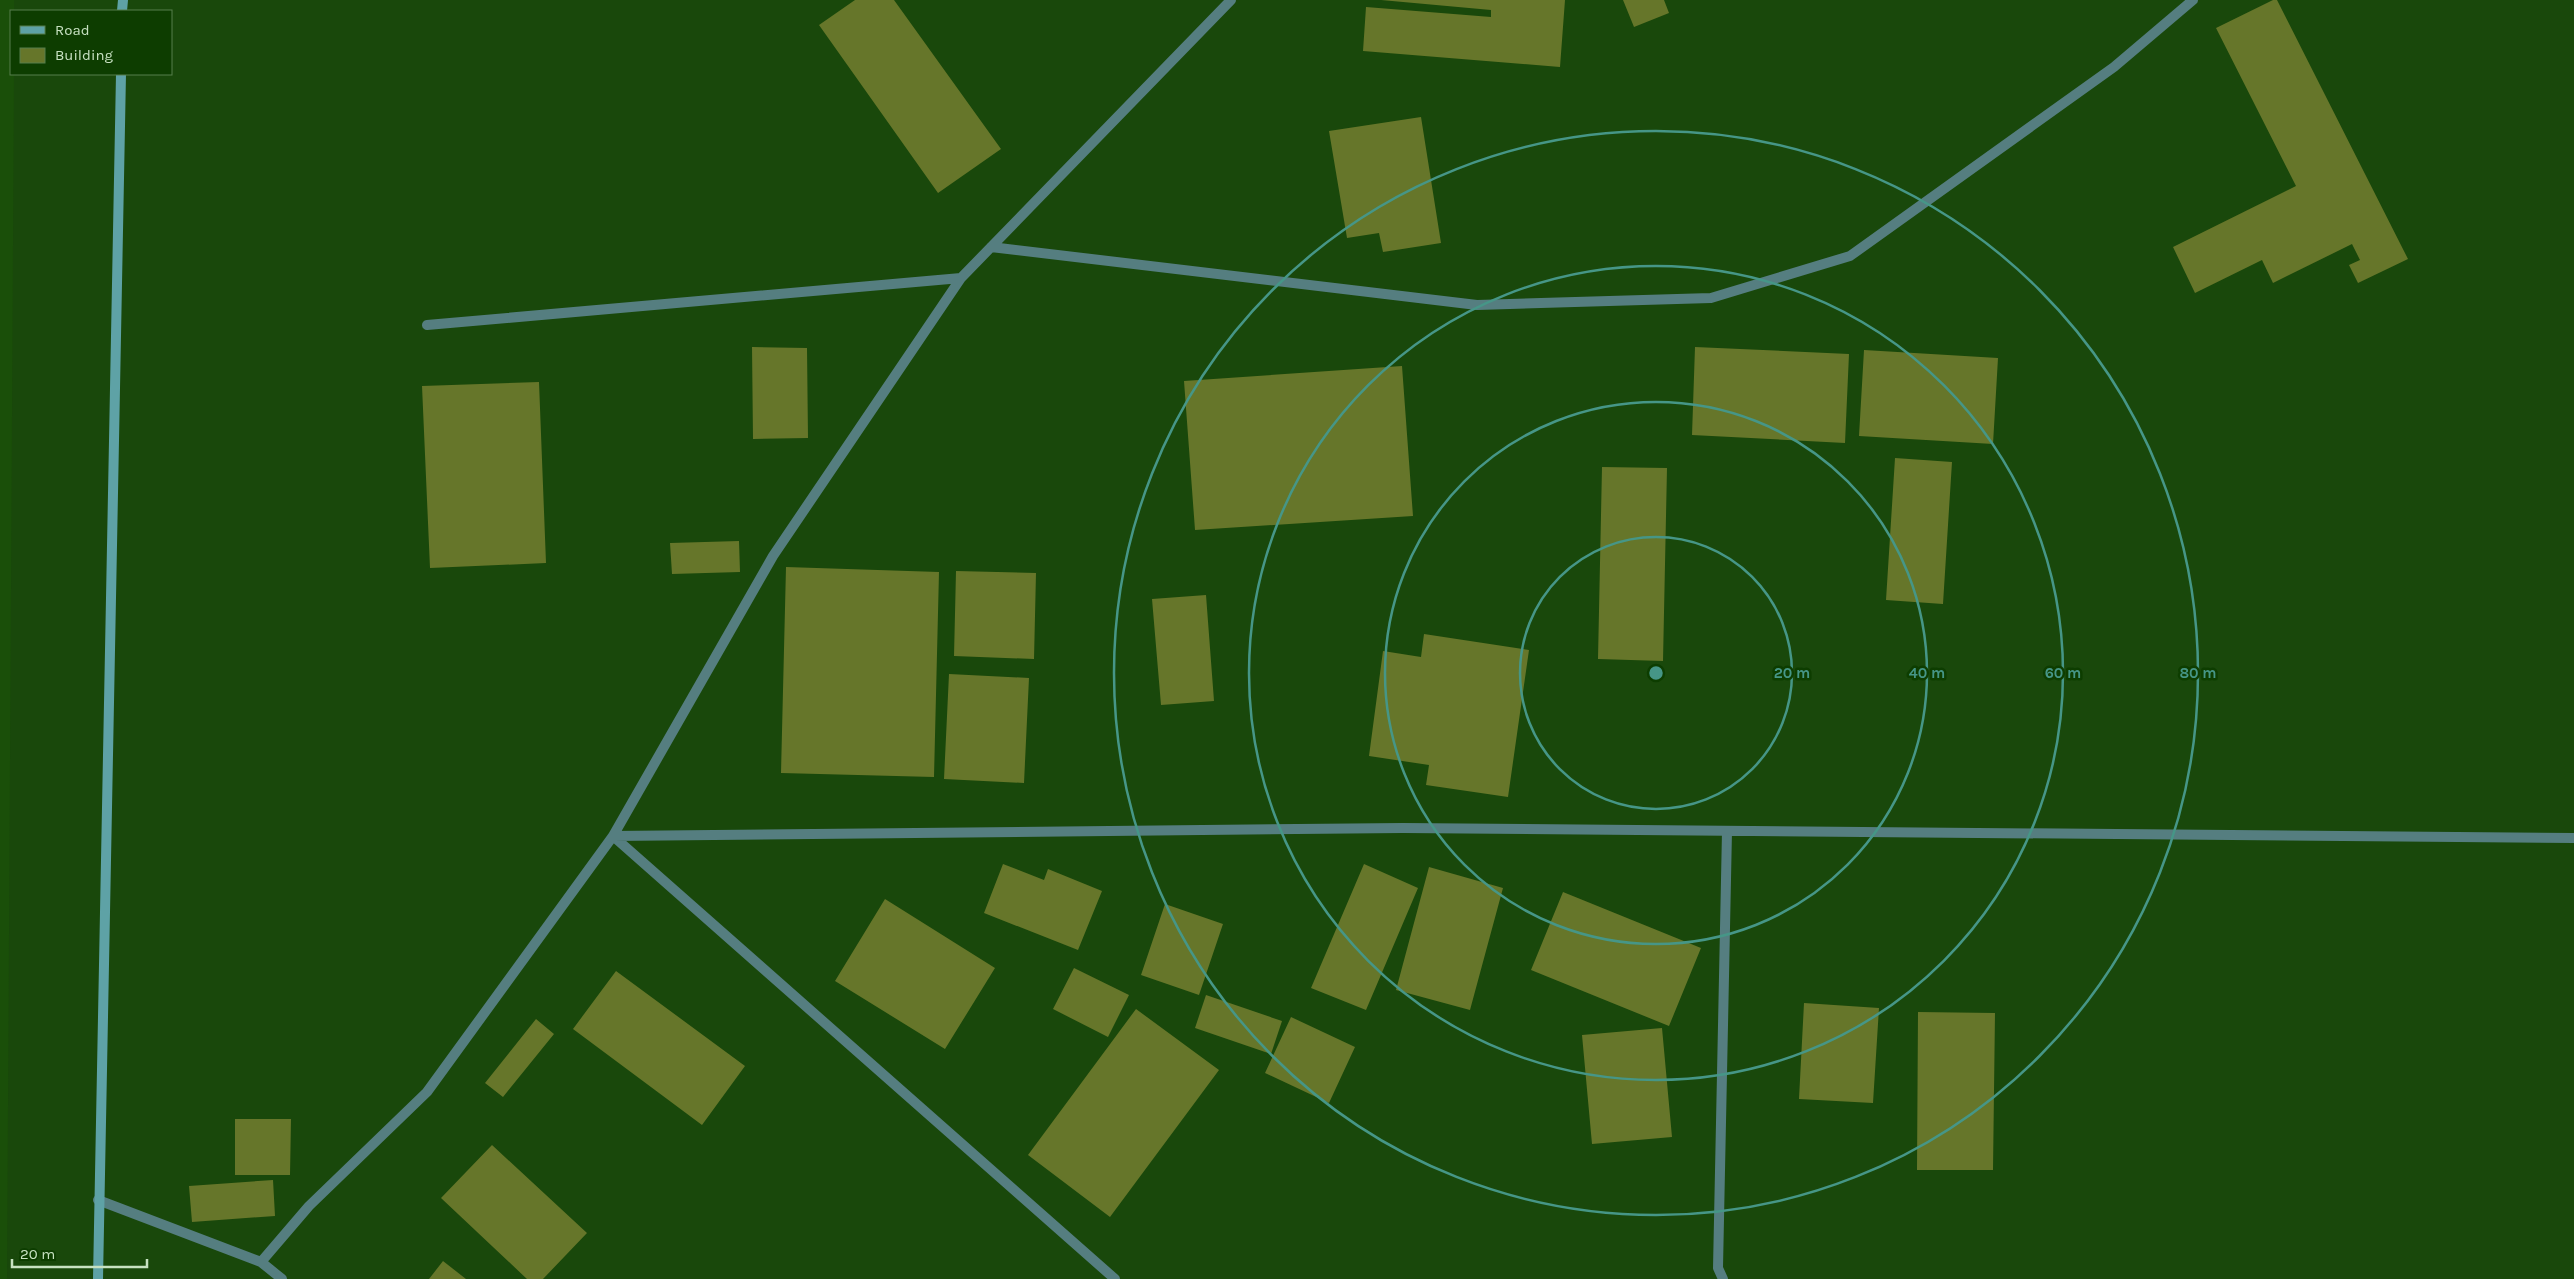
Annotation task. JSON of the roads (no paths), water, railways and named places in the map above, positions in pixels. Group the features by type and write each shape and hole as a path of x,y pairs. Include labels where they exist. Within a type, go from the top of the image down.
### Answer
{"street":[{"path":"262,1262 309,1206 427,1092 613,836 773,556 962,278 1231,0"},
{"path":"991,247 1477,306 1711,298 1850,256 2114,67 2193,0"},
{"path":"98,1279 98,1200 121,75"},
{"path":"427,325 962,278"},
{"path":"613,836 1403,828 2574,838"},
{"path":"1723,1279 1718,1268 1727,831"},
{"path":"613,836 1115,1279"},
{"path":"98,1200 262,1262 282,1279"}]}
